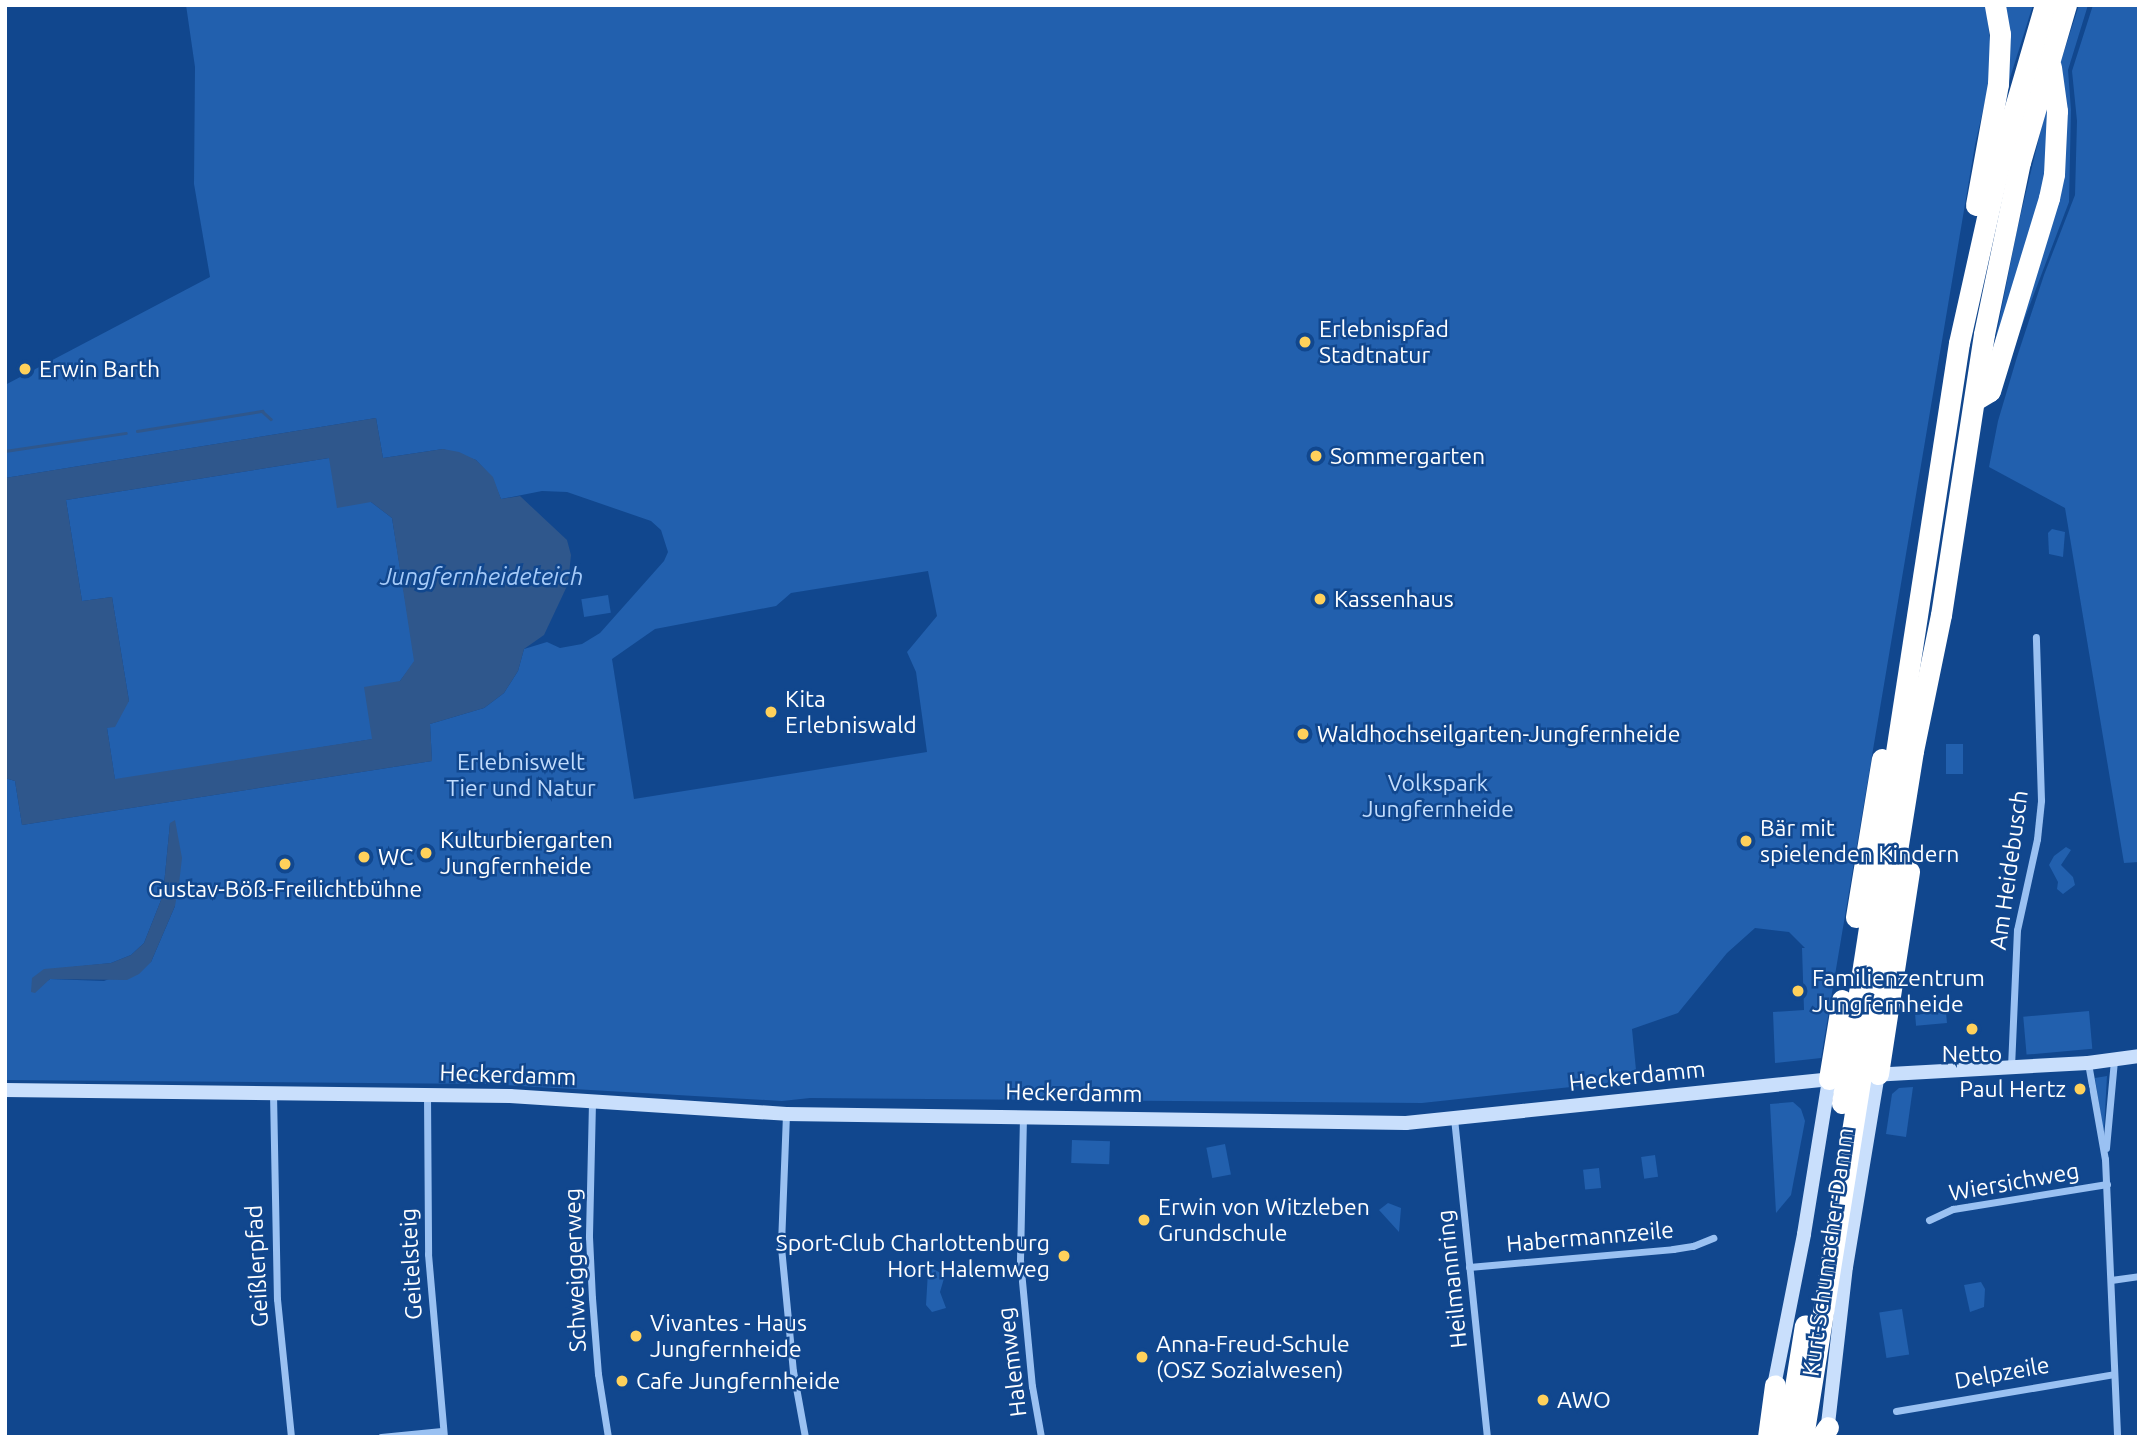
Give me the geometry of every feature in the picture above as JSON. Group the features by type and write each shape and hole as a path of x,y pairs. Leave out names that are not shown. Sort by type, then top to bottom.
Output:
{"highway":[{"path":"1787,1437 1910,666 1959,343 1965,272 1998,83 2000,34 1995,5"},
{"path":"1975,400 1990,391 2049,198 2057,144 2056,92 2048,50 2031,5"},
{"path":"1959,343 2001,155 2045,5"},
{"path":"1803,1437 1923,697 1941,615 1983,334 2020,162 2066,5"},
{"path":"1833,1078 1883,753 1910,666"},
{"path":"1874,1074 1926,759 1931,717 1923,697"},
{"path":"1768,1437 1775,1385"}],"street":[{"name":"Am Heidebusch","path":"2011,1066 2017,930 2037,839 2041,800 2036,637"},
{"name":"Heckerdamm","path":"5,1090 427,1094 592,1101 786,1114 1024,1115 1406,1123 1874,1074 2088,1063 2139,1056"},
{"path":"2113,1060 2105,1159 2116,1437"},
{"path":"2088,1063 2105,1159"},
{"name":"Kurt-Schumacher-Damm","path":"1825,1434 1874,1074"},
{"name":"Kurt-Schumacher-Damm","path":"1760,1437 1775,1385 1833,1078"},
{"name":"Geißlerpfad","path":"273,1092 277,1299 291,1437"},
{"name":"Geitelsteig","path":"427,1094 428,1254 443,1434"},
{"name":"Schweiggerweg","path":"592,1101 589,1237 598,1374 608,1437"},
{"path":"786,1114 780,1247 793,1371 804,1437"},
{"name":"Halemweg","path":"1024,1115 1020,1259 1031,1376 1041,1437"},
{"name":"Heilmannring","path":"1454,1118 1487,1437"},
{"name":"Wiersichweg","path":"1928,1220 1953,1209 2106,1184"},
{"name":"Habermannzeile","path":"1469,1267 1693,1247 1713,1238"},
{"path":"2110,1280 2139,1276"},
{"name":"Delpzeile","path":"1896,1411 2114,1374"},
{"path":"381,1437 443,1434"}],"green space":[{"name":"Volkspark Jungfernheide","path":"186,5 1986,5 1991,51 1990,79 1975,145 1821,1058 1775,1063 1773,1012 1804,1010 1802,948 1805,948 1789,932 1755,928 1727,953 1678,1013 1632,1029 1637,1080 1422,1103 810,1098 782,1101 487,1084 5,1080 5,778 15,781 22,825 432,761 430,724 484,708 504,693 518,671 524,649 547,642 560,648 582,644 600,633 664,561 668,552 661,530 651,521 567,492 542,491 501,499 492,477 476,460 443,449 383,458 376,418 5,478 5,385 210,277 194,184 195,67","holes":["928,571 937,616 907,652 916,672 927,752 634,799 612,659 655,629 776,606 791,593","170,823 175,906 151,962 104,981 50,979 39,987 44,970 111,963 131,955 144,943 163,895"]},
{"path":"2001,5 2033,5 1997,119"},
{"path":"2079,5 2088,5 2068,70 2071,110 2069,202 2010,357 1993,352 2017,230 2047,104"},
{"path":"2093,5 2139,5 2139,862 2124,863 2065,508 1989,467 1998,421 2017,357 2044,275 2075,195 2077,121 2072,71"},
{"path":"329,458 371,502 392,518 415,661 400,681 373,739 115,780 107,728 129,701 112,597 82,601 66,500"},
{"path":"2052,529 2065,532 2063,557 2049,554 2048,533"},
{"path":"608,595 611,613 584,617 581,599"},
{"path":"1946,744 1963,744 1963,774 1946,774"},
{"path":"2066,847 2071,850 2061,865 2073,877 2075,885 2063,894 2057,889 2058,882 2049,865 2054,856"},
{"path":"2089,1011 2092,1049 2027,1055 2023,1017"},
{"path":"1946,1012 1947,1023 1916,1026 1915,1015"},
{"path":"2107,1076 2104,1129 2103,1130 2095,1078"},
{"path":"1913,1087 1906,1137 1886,1134 1892,1094 1899,1088"},
{"path":"1793,1102 1801,1109 1805,1121 1791,1195 1776,1213 1770,1104"},
{"path":"1072,1140 1110,1141 1109,1164 1071,1163"},
{"path":"1225,1144 1231,1174 1212,1178 1206,1148"},
{"path":"1655,1155 1658,1177 1644,1179 1641,1157"},
{"path":"1599,1168 1601,1188 1585,1190 1583,1170"},
{"path":"1388,1203 1401,1208 1399,1232 1379,1210"},
{"path":"933,1269 945,1275 940,1292 946,1308 932,1312 926,1305 928,1271"},
{"path":"1981,1282 1985,1289 1984,1307 1970,1312 1964,1285"},
{"path":"1902,1309 1909,1354 1886,1358 1879,1313"}],"water":[{"name":"Jungfernheideteich","path":"376,418 383,458 443,449 459,452 476,460 493,477 501,499 520,496 567,540 571,555 568,584 544,635 524,649 518,671 504,693 484,708 430,724 432,761 22,825 15,781 5,778 5,478","holes":["329,458 337,508 371,502 392,518 414,661 400,681 364,687 372,739 115,779 107,728 115,727 129,701 112,597 82,601 66,500"]},
{"path":"175,820 182,858 179,884 175,906 151,962 139,974 127,980 50,979 35,993 31,992 32,978 44,969 111,963 131,955 144,943 163,895 170,823"}],"waterway":[{"path":"137,431 262,411 271,419"},
{"path":"5,451 126,433"}],"place":[{"name":"Erlebnispfad Stadtnatur","path":"1305,342"},
{"name":"Erwin Barth","path":"25,369"},
{"name":"Sommergarten","path":"1316,456"},
{"name":"Kassenhaus","path":"1320,599"},
{"name":"Kita Erlebniswald","path":"771,712"},
{"name":"Waldhochseilgarten-Jungfernheide","path":"1303,734"},
{"name":"Bär mit spielenden Kindern","path":"1746,841"},
{"name":"Kulturbiergarten Jungfernheide","path":"426,853"},
{"name":"WC","path":"364,857"},
{"name":"Gustav-Böß-Freilichtbühne","path":"285,864"},
{"name":"Familienzentrum Jungfernheide","path":"1798,991"},
{"name":"Netto","path":"1972,1029"},
{"name":"Paul Hertz","path":"2080,1089"},
{"name":"Erwin von Witzleben Grundschule","path":"1144,1220"},
{"name":"Sport-Club Charlottenburg Hort Halemweg","path":"1064,1256"},
{"name":"Vivantes - Haus Jungfernheide","path":"636,1336"},
{"name":"Anna-Freud-Schule (OSZ Sozialwesen)","path":"1142,1357"},
{"name":"Cafe Jungfernheide","path":"622,1381"},
{"name":"AWO","path":"1543,1400"}],"park label":[{"name":"Erlebniswelt Tier und Natur","path":"521,775"}]}
